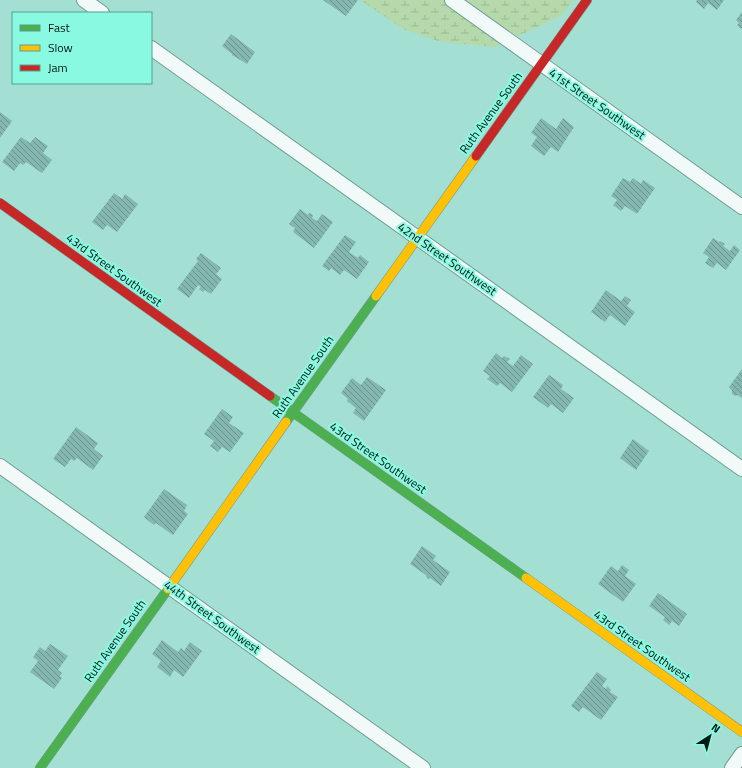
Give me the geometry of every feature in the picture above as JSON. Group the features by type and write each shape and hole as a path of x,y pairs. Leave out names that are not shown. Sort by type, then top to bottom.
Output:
{"street":[{"path":"84,0 101,12"},
{"name":"41st Street Southwest","path":"452,0 742,208"},
{"name":"Ruth Avenue South","path":"46,766 169,586 587,0"},
{"name":"42nd Street Southwest","path":"152,49 742,469"},
{"name":"43rd Street Southwest","path":"0,203 742,732"},
{"name":"44th Street Southwest","path":"0,466 423,768"},
{"path":"732,768 742,754"}],"green space":[{"path":"360,0 574,0 561,16 494,47 441,42 405,30"}],"building":[{"path":"323,0 358,0 346,16"},
{"path":"697,0 724,0 717,10 708,3 704,9 696,2"},
{"path":"742,12 741,29 737,25 739,23 736,20"},
{"path":"231,34 255,52 247,64 232,55 222,46"},
{"path":"0,112 12,121 0,138"},
{"path":"541,118 556,129 563,118 574,127 558,152 551,147 544,156 531,146 537,137 531,133"},
{"path":"21,137 30,143 35,137 48,146 43,153 52,160 42,173 26,162 23,165 20,163 14,171 2,162"},
{"path":"623,178 630,182 633,178 641,184 643,180 655,188 637,214 625,206 621,211 613,205 617,200 611,196"},
{"path":"114,193 122,199 125,194 138,204 117,232 107,225 103,230 92,222"},
{"path":"300,209 308,215 309,213 313,215 312,218 317,221 322,214 333,222 314,248 293,232 295,228 289,224"},
{"path":"345,235 356,242 349,252 358,258 360,255 369,262 357,279 344,270 340,275 331,268 329,271 322,266"},
{"path":"713,238 725,244 723,246 730,251 734,245 740,250 726,270 717,263 713,268 705,263 709,257 703,253"},
{"path":"201,253 221,268 216,274 222,279 211,294 205,290 203,292 199,289 201,287 198,285 189,298 177,289 198,261 196,259"},
{"path":"606,290 621,301 625,296 631,300 627,306 635,312 625,326 610,315 605,322 591,312"},
{"path":"496,353 502,358 504,356 510,359 507,362 513,366 521,355 533,364 512,392 500,383 497,386 487,379 490,376 483,371"},
{"path":"742,369 742,398 732,394 732,390 729,387"},
{"path":"549,375 563,385 561,389 574,398 563,413 551,404 548,408 533,397"},
{"path":"367,377 386,390 364,421 353,413 356,408 347,401 348,399 341,393 352,378 361,385"},
{"path":"222,409 233,417 229,423 244,433 230,452 222,447 218,452 210,446 214,441 204,434"},
{"path":"76,427 98,443 94,449 103,456 93,470 77,458 74,461 71,459 65,467 53,459"},
{"path":"633,439 649,451 636,470 620,458"},
{"path":"164,489 187,505 184,511 188,514 173,535 156,523 154,525 144,517"},
{"path":"422,546 436,556 433,560 450,572 441,586 430,578 428,579 426,575 410,564"},
{"path":"622,565 629,570 625,576 636,584 623,602 598,584 611,566 618,571"},
{"path":"658,593 687,614 679,626 672,621 669,625 663,620 665,617 649,606"},
{"path":"162,640 178,652 181,648 184,651 190,642 202,651 183,677 174,670 170,677 157,667 161,661 152,654"},
{"path":"50,644 68,656 58,670 62,673 60,676 62,678 54,689 30,672 38,661 33,657 40,647 45,651"},
{"path":"597,672 607,679 602,686 606,689 607,686 611,690 610,692 618,697 601,720 583,707 579,712 571,706"}],"traffic: fast":[{"path":"286,422 376,296"},
{"path":"270,396 526,578"},
{"path":"40,768 168,589"}],"traffic: slow":[{"path":"376,296 476,156"},
{"path":"168,589 286,422"},
{"path":"526,578 742,732"}],"traffic: jam":[{"path":"476,156 587,0"},
{"path":"0,203 270,396"}]}
